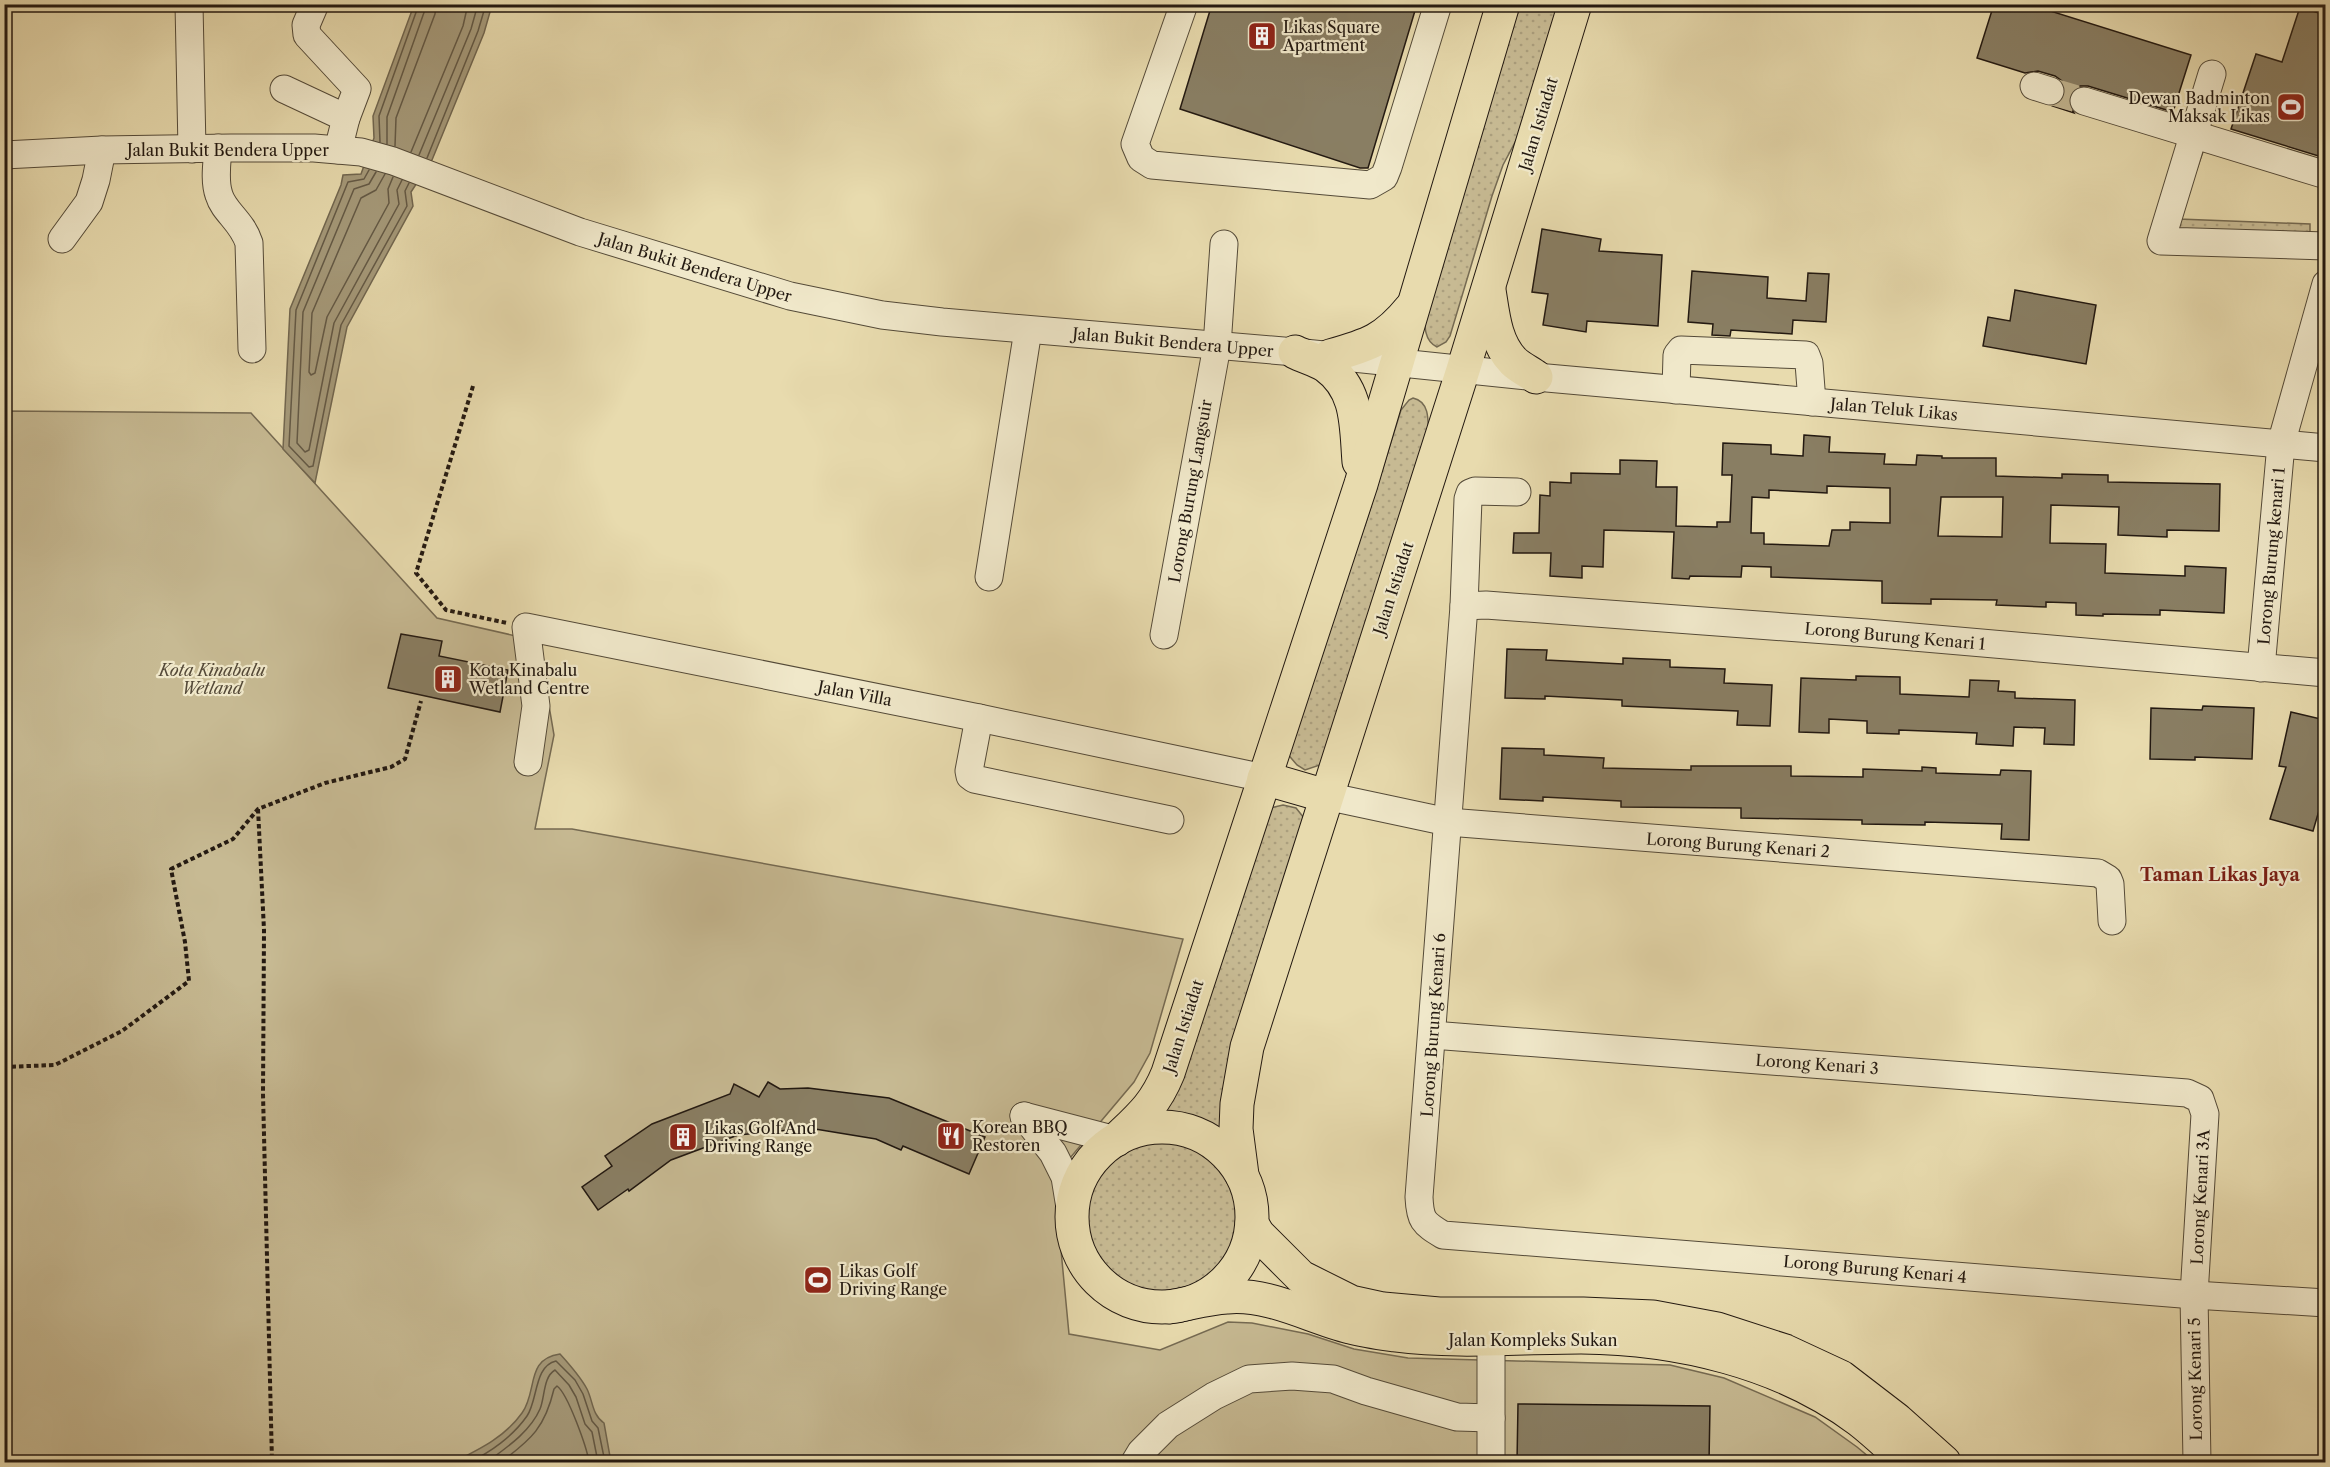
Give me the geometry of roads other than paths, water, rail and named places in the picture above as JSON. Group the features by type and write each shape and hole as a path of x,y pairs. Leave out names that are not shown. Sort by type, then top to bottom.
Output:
{"main road":[{"name":"Jalan Istiadat","path":"1116,1140 1159,1095 1168,1073 1361,484 1503,4"},
{"name":"Jalan Istiadat","path":"1242,1175 1236,1129 1240,1077 1247,1047 1463,370 1575,4"},
{"path":"1488,286 1496,333 1502,345 1513,361 1536,377"},
{"path":"1330,356 1365,346 1395,328 1414,304"},
{"path":"1295,352 1326,366 1346,389 1353,403 1356,414 1361,484"},
{"path":"1264,778 1326,796"},
{"path":"1172,1128 1200,1136 1224,1152 1242,1175 1252,1207 1252,1224 1245,1255 1226,1281 1200,1299 1169,1308 1138,1305 1111,1292 1089,1271 1076,1245 1071,1214 1077,1185 1093,1159 1116,1140 1143,1130 1172,1128"},
{"name":"Jalan Kompleks Sukan","path":"1252,1224 1258,1234 1301,1277 1351,1302 1383,1309 1439,1314 1583,1314 1653,1317 1717,1329 1785,1351 1841,1377 1897,1420 1944,1462"},
{"name":"Jalan Kompleks Sukan","path":"1169,1308 1228,1296 1252,1298 1293,1308 1350,1328 1439,1339 1582,1337 1695,1348 1725,1355 1783,1377 1826,1400 1858,1420 1907,1462"}],"street":[{"path":"189,4 205,148 219,197 245,230 249,243 252,349"},
{"path":"315,4 306,25 307,35 357,89 346,118 350,151"},
{"path":"1184,4 1135,144 1141,158 1152,165 1370,185 1384,177 1388,167 1438,4"},
{"path":"2212,74 2161,241 2325,246"},
{"path":"284,89 346,118"},
{"path":"2084,100 2325,175"},
{"name":"Jalan Bukit Bendera Upper","path":"4,155 205,148 350,151 430,176 580,232 790,296 862,312 1028,330 1295,352 1463,370"},
{"path":"62,239 89,202 102,150"},
{"name":"Lorong Burung Langsuir","path":"1164,635 1217,346 1224,244"},
{"name":"Lorong Burung kenari 1","path":"2261,668 2281,444 2325,285"},
{"path":"989,577 1028,330"},
{"path":"1676,390 1677,355 1681,350 1796,354 1806,355 1809,363 1812,402"},
{"name":"Jalan Teluk Likas","path":"1463,370 2325,448"},
{"name":"Lorong Burung Kenari 6","path":"1427,1225 1420,1217 1419,1197 1464,606 1468,499 1470,494 1481,490 1517,492"},
{"name":"Lorong Burung Kenari 1","path":"1464,606 1498,606 1867,633 2325,673"},
{"name":"Jalan Villa","path":"528,762 536,706 526,627 979,717 1264,778"},
{"path":"979,717 969,771 970,776 974,779 1170,820"},
{"name":"Lorong Burung Kenari 2","path":"1326,796 1448,822 2098,873 2108,879 2112,921"},
{"name":"Lorong Kenari 3","path":"1432,1035 2187,1093 2200,1099"},
{"name":"Lorong Kenari 3A","path":"2194,1295 2205,1114 2200,1099"},
{"path":"1071,1214 1065,1177 1053,1153 1024,1116 1116,1140"},
{"name":"Lorong Burung Kenari 4","path":"1427,1225 1443,1235 2194,1295 2325,1303"},
{"name":"Lorong Kenari 5","path":"2194,1295 2197,1462"},
{"path":"1491,1340 1491,1462"},
{"path":"1135,1462 1141,1452 1168,1425 1214,1396 1249,1379 1292,1376 1333,1379 1366,1391 1457,1417 1491,1418"}],"water":[{"path":"414,5 492,5 484,33 432,160 411,192 413,206 347,327 315,483 283,449 290,309 341,185 343,175 361,174 374,138 373,116"},
{"path":"560,1354 584,1384 595,1412 604,1423 611,1462 454,1462 491,1442 508,1429 527,1404 537,1369 549,1357"}],"tunnel":[{"path":"2050,91 2084,101"}],"place":[{"name":"Likas Square Apartment","path":"1262,36"},
{"name":"Dewan Badminton Maksak Likas","path":"2291,107"},
{"name":"Kota Kinabalu Wetland Centre","path":"448,679"},
{"name":"Korean BBQ Restoren","path":"951,1136"},
{"name":"Likas Golf And Driving Range","path":"683,1137"},
{"name":"Likas Golf Driving Range","path":"818,1280"}],"district":[{"name":"Taman Likas Jaya","path":"2220,875"}],"park label":[{"name":"Kota Kinabalu Wetland","path":"212,679"}]}
